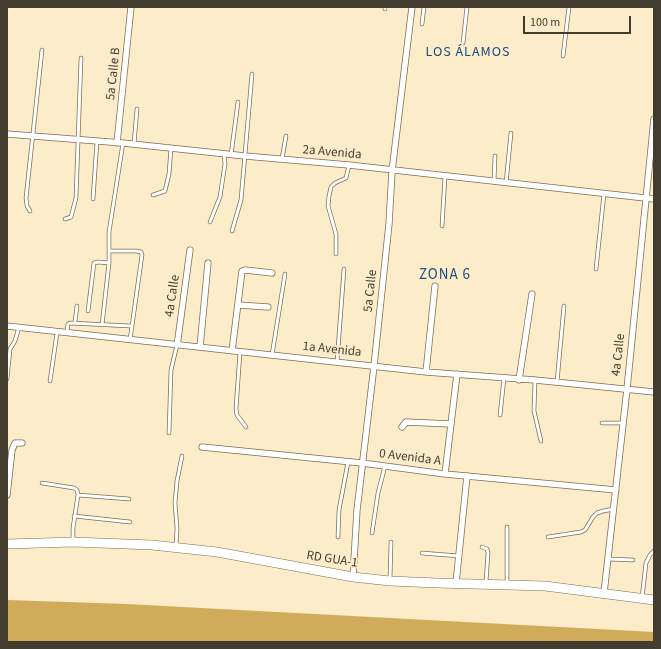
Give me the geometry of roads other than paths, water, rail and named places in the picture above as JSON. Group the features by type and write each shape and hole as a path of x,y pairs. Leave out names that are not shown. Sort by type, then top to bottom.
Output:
{"main road":[{"name":"RD GUA-1","path":"7,544 73,542 176,547 217,552 353,577 390,581 545,586 654,600"}],"street":[{"name":"5a Calle B","path":"120,143 131,7"},
{"name":"5a Calle","path":"353,577 357,510 389,224 392,170 412,7"},
{"name":"4a Calle","path":"604,593 627,389 654,119"},
{"name":"2a Avenida","path":"7,134 79,139 231,155 349,165 654,199"},
{"name":"4a Calle","path":"176,345 190,250"},
{"path":"200,347 208,263"},
{"path":"232,351 242,271 246,270 272,273"},
{"path":"426,372 435,286"},
{"path":"519,380 532,294"},
{"path":"238,305 268,307"},
{"name":"1a Avenida","path":"7,326 57,333 426,372 535,380 654,392"},
{"path":"445,474 457,374"},
{"path":"402,427 406,422 451,424"},
{"path":"7,494 12,450 15,443 22,443"},
{"name":"0 Avenida A","path":"202,447 362,463 445,474 616,490"},
{"path":"456,583 467,476"}],"lane":[{"path":"422,24 424,7"},
{"path":"463,43 467,7"},
{"path":"563,56 569,7"},
{"path":"30,211 27,206 26,198 42,50"},
{"path":"65,219 71,217 76,198 81,58"},
{"path":"232,231 241,200 252,74"},
{"path":"231,155 238,102"},
{"path":"134,144 137,109"},
{"path":"506,183 511,133"},
{"path":"282,159 286,136"},
{"path":"93,199 97,141"},
{"path":"102,325 109,263 109,232 120,143"},
{"path":"153,195 165,190 171,148"},
{"path":"210,222 220,196 225,164 224,154"},
{"path":"494,182 495,156"},
{"path":"336,254 336,234 328,206 329,196 331,187 335,183 346,178 349,165"},
{"path":"442,226 445,176"},
{"path":"596,269 604,194"},
{"path":"109,250 136,251 141,252 142,255 130,340"},
{"path":"88,312 94,263 109,263"},
{"path":"337,362 344,269"},
{"path":"272,355 285,274"},
{"path":"75,322 77,306"},
{"path":"557,382 564,306"},
{"path":"67,334 68,324 75,322 131,326"},
{"path":"7,379 10,349 15,341 19,327"},
{"path":"50,381 57,333"},
{"path":"169,432 171,370 176,345"},
{"path":"240,352 236,408 237,415 246,427"},
{"path":"500,415 504,378"},
{"path":"535,380 534,411 541,441"},
{"path":"602,423 623,423"},
{"path":"176,547 177,528 175,502 182,456"},
{"path":"338,537 339,510 348,462"},
{"path":"372,533 378,493 385,466"},
{"path":"42,483 74,488 76,490 78,495 74,516 73,542"},
{"path":"78,495 129,499"},
{"path":"548,537 586,530 597,513 614,509"},
{"path":"74,516 130,522"},
{"path":"507,528 507,584"},
{"path":"390,581 391,542"},
{"path":"482,547 487,549 488,553 486,583"},
{"path":"642,598 642,585 646,563 654,550"},
{"path":"422,553 459,556"},
{"path":"608,559 633,560"}],"district":[{"name":"LOS ÁLAMOS","path":"468,53"},
{"name":"ZONA 6","path":"445,276"}]}
